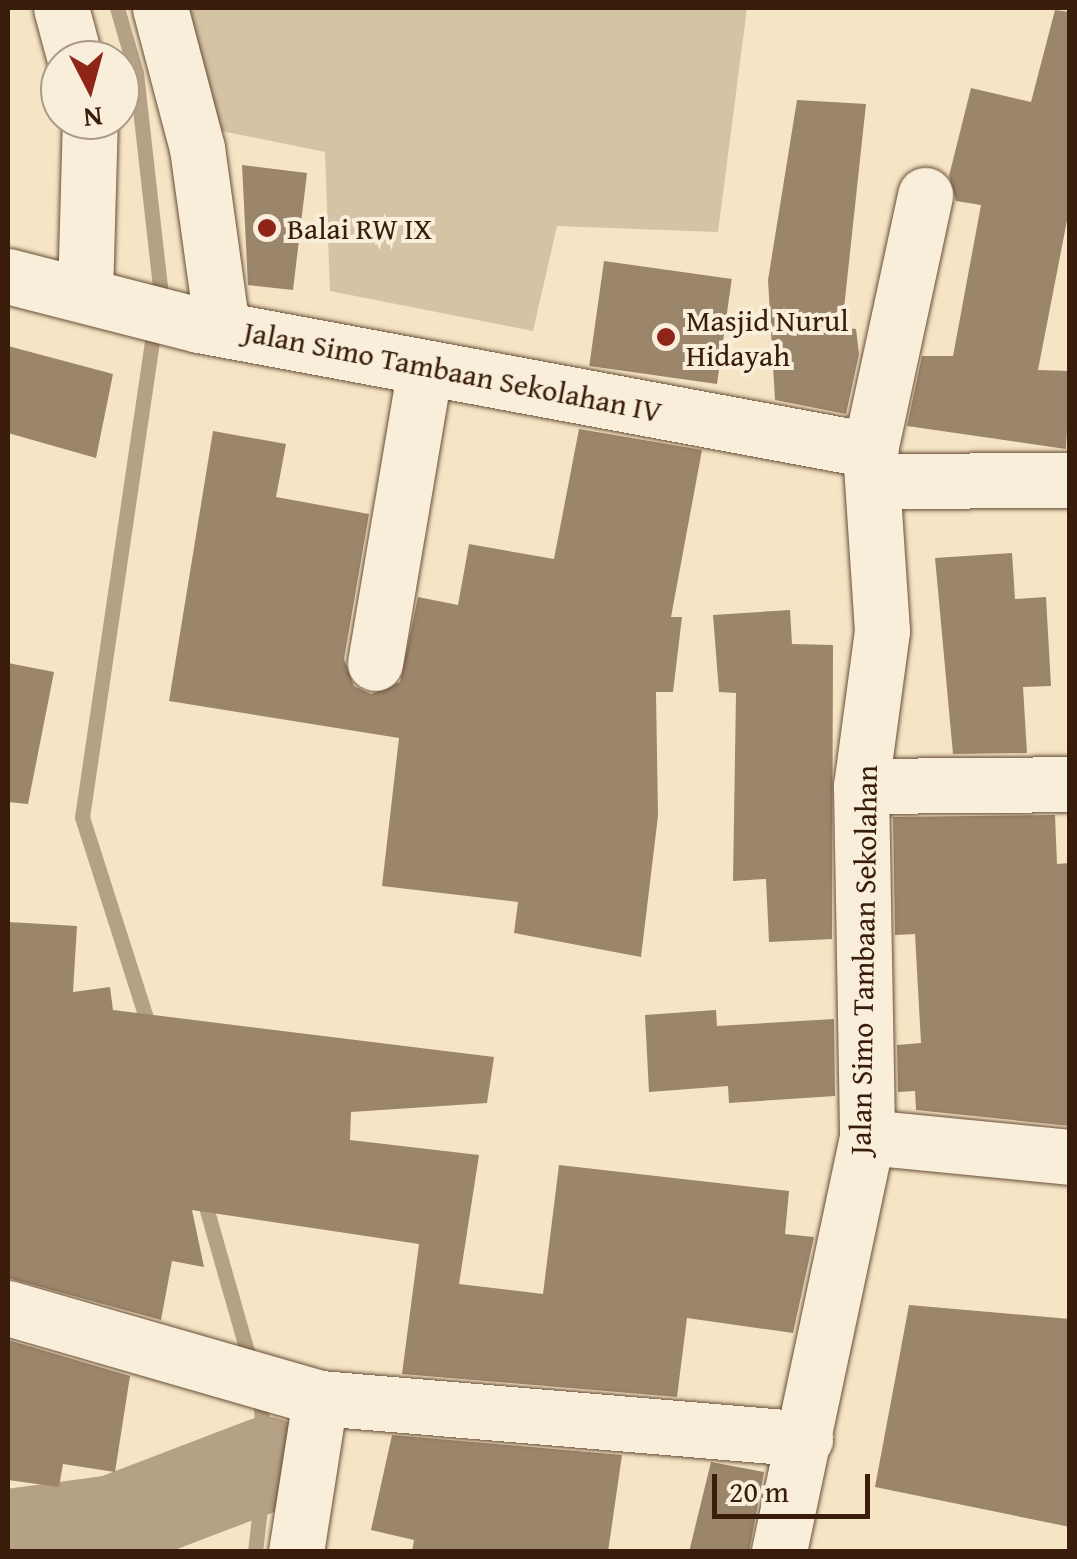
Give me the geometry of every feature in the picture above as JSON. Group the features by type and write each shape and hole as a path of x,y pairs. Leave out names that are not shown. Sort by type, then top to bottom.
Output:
{"street":[{"path":"61,8 69,40"},
{"path":"160,8 197,148 211,326"},
{"path":"91,140 101,299"},
{"name":"Jalan Simo Tambaan Sekolahan","path":"779,1552 867,1138 861,786 882,631 872,466 926,195"},
{"name":"Jalan Simo Tambaan Sekolahan IV","path":"8,276 211,326 425,368 872,466 1070,480"},
{"path":"375,663 425,368"},
{"path":"861,786 1070,784"},
{"path":"867,1138 1070,1157"},
{"path":"8,1308 248,1372 320,1398 805,1439"},
{"path":"296,1552 320,1398"}],"shaded area":[{"path":"161,8 747,8 718,232 557,226 533,331 330,291 325,152 192,125"}],"building":[{"path":"1055,10 1070,12 1070,205 1038,370 1070,371 1066,449 907,426 922,356 953,356 981,205 956,201 949,176 971,88 1031,102"},
{"path":"797,100 866,104 842,327 856,329 859,354 846,414 775,400 768,280"},
{"name":"Balai RW IX","path":"242,165 307,173 293,290 248,285"},
{"name":"Masjid Nurul Hidayah","path":"604,261 732,279 717,384 589,366"},
{"path":"8,346 113,374 96,458 8,433"},
{"path":"579,429 702,450 671,617 682,617 673,692 656,692 658,816 641,957 514,933 518,902 382,886 399,738 169,701 213,431 286,444 276,497 369,514 344,659 354,686 371,694 400,682 418,597 458,605 469,544 554,559"},
{"path":"1012,553 1015,599 1046,597 1051,686 1023,687 1027,753 953,754 935,558"},
{"path":"790,610 792,644 833,645 832,939 769,942 766,879 733,881 736,693 719,692 713,615"},
{"path":"8,663 54,672 28,804 8,802"},
{"path":"1055,815 1057,864 1070,863 1070,1126 916,1110 915,1091 898,1092 897,1045 921,1043 915,934 895,935 893,817"},
{"path":"8,922 77,926 73,992 110,987 113,1010 494,1057 487,1103 351,1112 350,1140 479,1155 459,1284 543,1294 559,1165 789,1191 785,1234 814,1237 793,1333 687,1318 677,1397 402,1374 419,1244 192,1210 204,1267 172,1261 161,1320 8,1278"},
{"path":"716,1010 717,1026 834,1019 835,1096 729,1103 728,1086 649,1092 645,1015"},
{"path":"909,1305 1070,1319 1070,1527 875,1487"},
{"path":"8,1340 130,1376 115,1472 63,1464 59,1487 8,1480"},
{"path":"392,1435 622,1455 608,1552 412,1552 414,1540 371,1530"},
{"path":"711,1462 764,1472 749,1552 689,1552"}],"waterway":[{"path":"117,8 136,73 160,287 82,817 151,1033"},
{"path":"202,1193 252,1368"},
{"path":"255,1552 265,1464 260,1395"},
{"path":"8,1536 113,1522 265,1464"}],"place":[{"name":"Balai RW IX","path":"267,228"},
{"name":"Masjid Nurul Hidayah","path":"666,337"}]}
